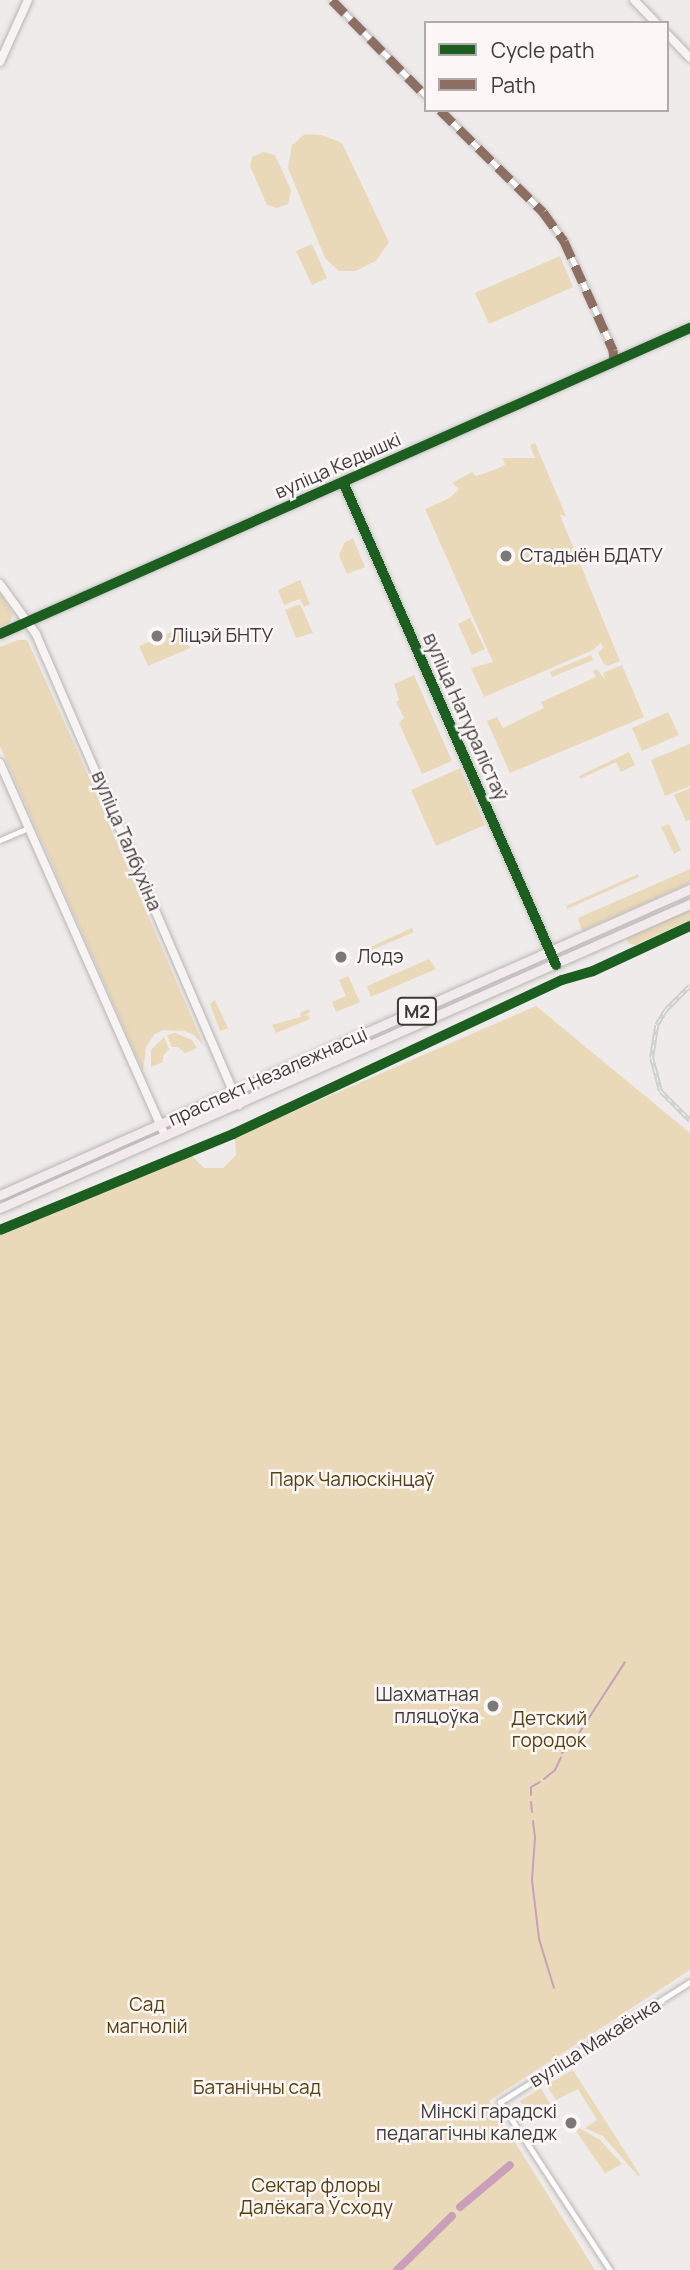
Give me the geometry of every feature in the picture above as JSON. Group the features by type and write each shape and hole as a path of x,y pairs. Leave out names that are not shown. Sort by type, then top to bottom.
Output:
{"main road":[{"name":"праспект Незалежнасці","path":"0,1195 690,890"},
{"name":"праспект Незалежнасці","path":"0,1208 239,1105 690,904"}],"street":[{"path":"0,62 28,0"},
{"path":"332,0 424,94"},
{"path":"634,0 654,21"},
{"path":"669,36 690,58"},
{"path":"442,112 543,212 564,241 612,350 614,362"},
{"name":"вуліца Кедышкі","path":"0,634 690,328"},
{"name":"вуліца Натуралістаў","path":"343,482 556,965"},
{"name":"вуліца Талбухіна","path":"0,584 36,634 239,1105"},
{"path":"0,764 165,1136"},
{"path":"0,840 28,828"},
{"name":"вуліца Макаёнка","path":"610,2270 500,2102 690,1982"}],"green space":[{"path":"305,134 322,135 342,143 389,242 376,261 355,271 339,271 325,258 288,168 292,145"},
{"path":"264,152 275,155 291,190 288,204 277,208 267,205 250,166 252,157"},
{"path":"312,244 327,278 312,285 296,251"},
{"path":"560,256 573,287 489,324 475,293"},
{"name":"Стадыён БДАТУ","path":"535,443 566,516 560,515 620,661 608,666 604,664 598,653 603,648 601,643 593,650 484,697 471,668 493,662 425,509 450,498 459,489 452,483 472,472 476,476 494,470 505,465 503,458 535,458 530,445"},
{"path":"353,538 365,567 347,574 339,555 345,542"},
{"path":"300,580 310,604 304,607 300,599 284,605 278,590"},
{"path":"0,592 13,614 10,622 0,627"},
{"path":"300,604 313,633 296,638 285,610"},
{"path":"470,618 485,649 472,655 458,624"},
{"path":"181,628 190,648 148,666 139,646"},
{"path":"18,640 27,640 204,1046 194,1035 184,1031 162,1030 154,1035 146,1047 143,1071 0,746 0,647"},
{"path":"591,655 593,660 552,677 550,672"},
{"path":"622,665 644,717 510,773 487,721 497,717 503,728 544,708 541,702 596,677 593,671 597,669 606,681 603,673"},
{"path":"414,675 452,761 422,774 399,723 404,718 396,702 399,700 394,684"},
{"path":"668,712 679,735 642,751 632,728"},
{"path":"690,744 690,786 665,796 651,760"},
{"path":"629,752 635,765 621,772 616,762 580,779 579,776"},
{"path":"460,768 485,825 436,846 411,790"},
{"path":"690,788 690,820 686,821 674,795"},
{"path":"669,824 681,850 674,854 661,827"},
{"path":"690,869 690,883 582,931 578,918"},
{"path":"638,874 639,877 567,909 566,906"},
{"path":"690,910 690,920 635,945 628,943 627,938"},
{"path":"412,928 414,932 358,956 357,953"},
{"path":"429,959 436,969 371,997 367,986"},
{"path":"348,976 360,1002 336,1012 332,1002 346,996 339,980"},
{"path":"215,1000 228,1028 220,1031 210,1004"},
{"name":"Парк Чалюскінцаў","path":"536,1006 690,1133 690,1970 489,2101 595,2270 0,2270 0,1236 191,1155 204,1168 223,1168 236,1155 235,1137"},
{"path":"309,1009 310,1012 303,1016 308,1015 310,1019 276,1033 272,1025 301,1017 300,1013"},
{"path":"175,1033 192,1040 197,1048 185,1053 178,1047 172,1047 167,1035"},
{"path":"164,1037 169,1049 163,1056 163,1062 151,1067 151,1050"},
{"path":"573,2070 640,2175 638,2176 603,2136 585,2128 597,2120 578,2089 556,2100 546,2085"},
{"path":"541,2088 550,2104 529,2116 520,2101"},
{"path":"579,2128 600,2140 622,2164 605,2173 576,2131"}],"waterway":[{"path":"562,1753 576,1738 625,1662"},
{"path":"544,1779 555,1770 561,1757"},
{"path":"531,1795 531,1787 540,1782"},
{"path":"531,1802 532,1812"},
{"path":"533,1821 535,1838 532,1880 539,1939 554,1988"},
{"path":"460,2207 510,2165"},
{"path":"397,2270 452,2216"}],"railway":[{"path":"690,986 666,1010 657,1025 652,1058 661,1091 690,1120"}],"marked path":[{"path":"332,0 424,94"},
{"path":"442,112 543,212 564,241 613,350 614,362"}],"cycle path":[{"path":"0,634 690,328"},
{"path":"343,482 556,965"},
{"path":"0,1230 233,1134 562,980 593,971 690,926"}],"place":[{"name":"Стадыён БДАТУ","path":"506,556"},
{"name":"Ліцэй БНТУ","path":"157,636"},
{"name":"Лодэ","path":"341,957"},
{"name":"Шахматная пляцоўка","path":"493,1706"},
{"name":"Мінскі гарадскі педагагічны каледж","path":"571,2123"}],"park label":[{"name":"Детский городок","path":"549,1730"},
{"name":"Сад магнолій","path":"147,2016"},
{"name":"Батанічны сад","path":"257,2088"},
{"name":"Сектар флоры Далёкага Ўсходу","path":"316,2197"}]}
